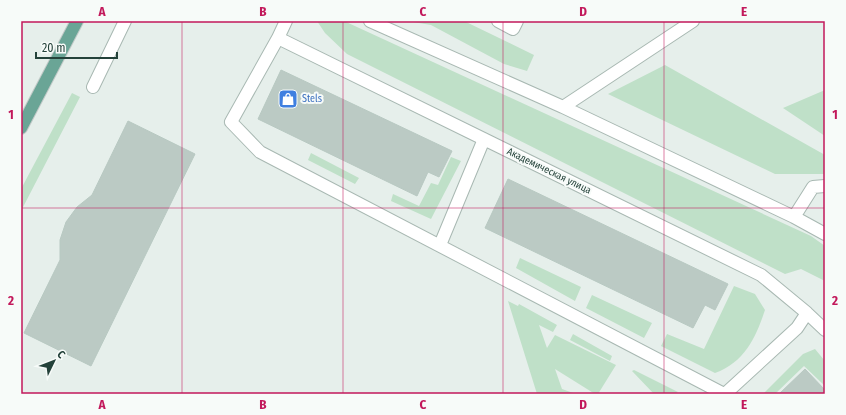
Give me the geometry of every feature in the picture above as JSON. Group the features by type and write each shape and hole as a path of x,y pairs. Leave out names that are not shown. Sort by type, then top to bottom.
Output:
{"main road":[{"path":"21,128 78,21"}],"street":[{"path":"93,87 125,21"},
{"path":"286,21 231,122 260,152 725,394 797,328 807,312"},
{"path":"370,21 563,108 794,217 825,234"},
{"path":"498,21 513,29 517,21"},
{"path":"563,108 693,21"},
{"name":"Академическая улица","path":"278,38 761,275 807,312 825,330"},
{"path":"440,245 484,139"},
{"path":"794,217 813,187 825,186"}],"green space":[{"path":"317,21 344,21 811,236 825,246 825,281 801,269 785,274 347,54 325,33"},
{"path":"407,21 464,21 534,55 527,71 504,64 431,25"},
{"path":"665,65 825,155 825,174 775,174 608,94"},
{"path":"825,90 825,136 783,108"},
{"path":"72,93 80,97 21,211 21,189"},
{"path":"311,153 359,178 355,184 308,160"},
{"path":"451,157 461,161 431,219 391,201 393,194 419,206 431,183 438,185"},
{"path":"520,258 581,287 575,301 516,268"},
{"path":"734,286 755,294 765,310 758,330 748,348 734,362 715,373 661,346 667,334 704,349"},
{"path":"592,295 652,323 644,338 586,308"},
{"path":"508,301 518,306 519,304 557,325 553,332 539,325 547,348 555,335 616,365 598,394 595,394 555,369 562,389 576,394 537,394"},
{"path":"573,334 612,356 610,361 570,340"},
{"path":"815,349 825,361 825,386 804,366 775,394 763,394 803,354"},
{"path":"634,370 678,392 675,394 654,394 632,371"}],"building":[{"path":"281,70 452,151 439,177 428,172 417,196 258,119"},
{"path":"128,121 195,154 91,366 24,333 60,260 60,240 66,222 77,207 92,195"},
{"path":"508,179 728,284 715,310 705,305 693,328 485,228"},
{"path":"805,369 825,390 825,394 779,394"}],"place":[{"name":"Stels","path":"288,99"}]}
